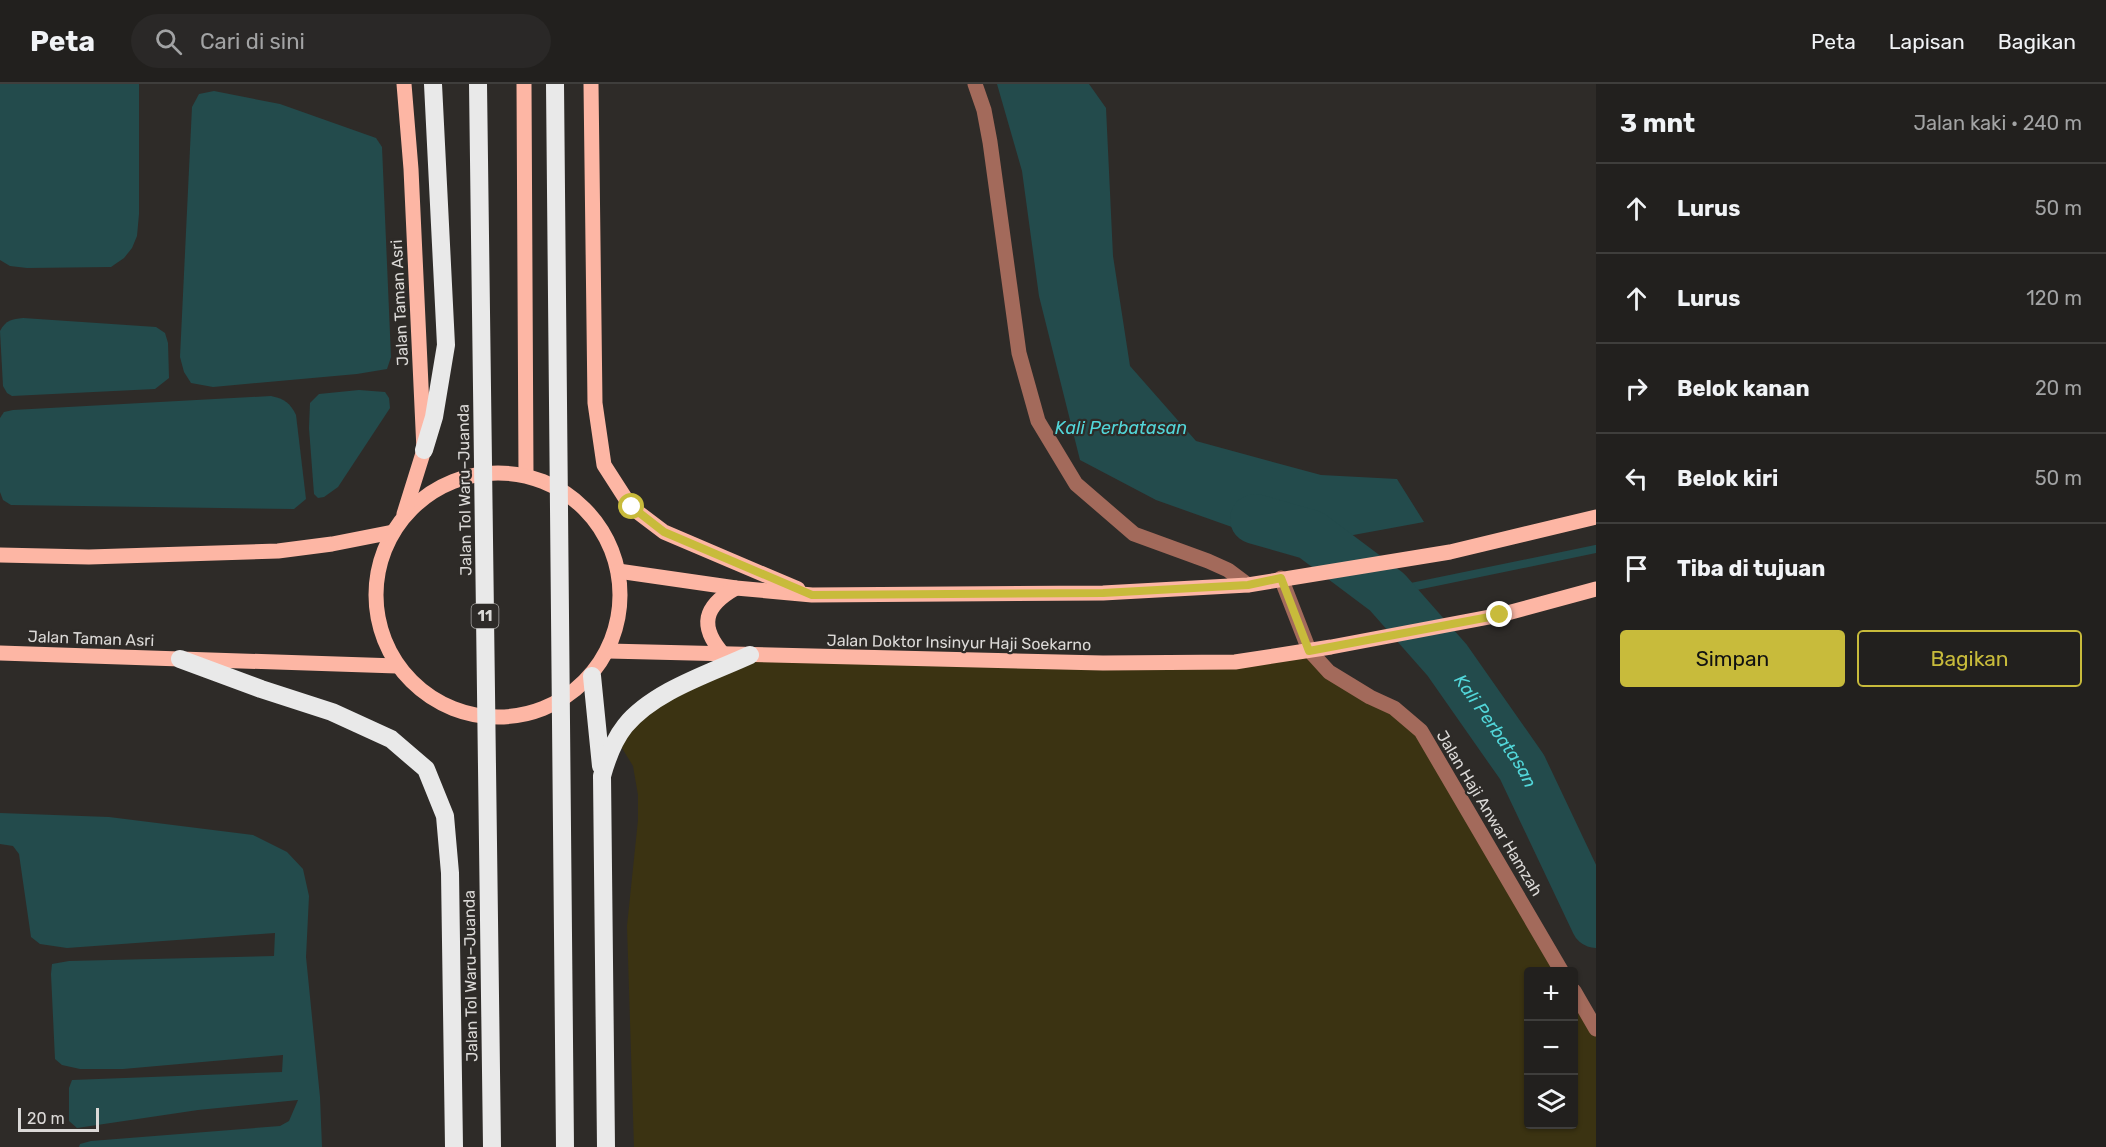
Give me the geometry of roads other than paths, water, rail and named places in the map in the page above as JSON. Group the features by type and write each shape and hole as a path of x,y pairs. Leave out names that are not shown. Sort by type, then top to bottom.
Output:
{"highway":[{"path":"424,450 434,417 446,345 433,84"},
{"name":"Jalan Tol Waru–Juanda","path":"478,84 492,1147"},
{"path":"555,84 566,1147"},
{"path":"602,776 609,752 626,725 658,697 750,655"},
{"path":"180,659 332,712 391,739 426,769 445,816 450,873 454,1147"},
{"path":"592,676 602,776 606,1147"}],"main road":[{"name":"Jalan Taman Asri","path":"403,517 424,450 411,170 404,84"},
{"path":"524,84 526,475"},
{"path":"591,84 595,403 604,465 632,507 664,532 812,595"},
{"path":"492,472 526,475 552,485 576,500 595,520 610,544 618,571 620,612 608,651 592,676 568,697 540,712 508,718 476,717 446,707 419,690 397,666 382,634 375,599 379,564 393,532 403,517 428,494 458,478 492,472"},
{"path":"618,571 736,588 812,595 1103,593 1248,585 1450,552 1596,517"},
{"path":"0,555 89,557 278,551 332,544 393,532"},
{"path":"724,655 713,643 709,633 708,616 713,605 722,596 736,588"},
{"name":"Jalan Doktor Insinyur Haji Soekarno","path":"608,651 1103,663 1224,662 1309,651 1500,615 1596,589"},
{"name":"Jalan Taman Asri","path":"0,653 397,666"}],"street":[{"path":"975,84 984,110 990,141 1019,352 1038,421 1076,484 1134,534 1208,561 1228,570 1248,585"},
{"path":"1281,578 1309,651"},
{"name":"Jalan Haji Anwar Hamzah","path":"1309,651 1329,672 1370,697 1394,708 1421,731 1559,967"},
{"path":"1578,998 1596,1029"}],"water":[{"path":"0,84 139,84 137,236 132,248 124,258 111,267 27,268 10,266 0,260"},
{"name":"Kali Perbatasan","path":"997,84 1089,84 1106,108 1113,256 1130,366 1196,441 1321,475 1397,479 1424,522 1288,547 1156,500 1080,460 1039,296 1022,171"},
{"path":"214,91 280,104 376,138 382,147 391,357 387,369 357,374 213,387 191,383 184,372 180,357 192,107 199,94"},
{"path":"23,318 156,327 165,333 168,343 169,378 155,389 12,396 3,386 0,331 10,321"},
{"path":"359,390 385,392 389,398 390,408 338,487 324,497 318,498 314,494 309,428 310,403 319,394"},
{"path":"271,396 286,402 296,415 306,499 294,509 11,505 3,500 0,492 0,418 4,412"},
{"path":"0,813 109,817 253,835 287,852 303,869 309,896 306,957 320,1097 322,1147 79,1147 80,1144 91,1141 280,1126 289,1121 298,1100 198,1110 77,1128 69,1121 69,1088 72,1080 282,1072 283,1055 123,1069 80,1069 62,1065 55,1059 52,964 69,961 274,956 275,933 67,948 40,944 31,937 19,854 13,846 0,844"}],"waterway":[{"name":"Kali Perbatasan","path":"1255,519 1311,535 1387,592 1447,660 1522,767 1596,923"},
{"path":"1387,592 1596,549"}]}
